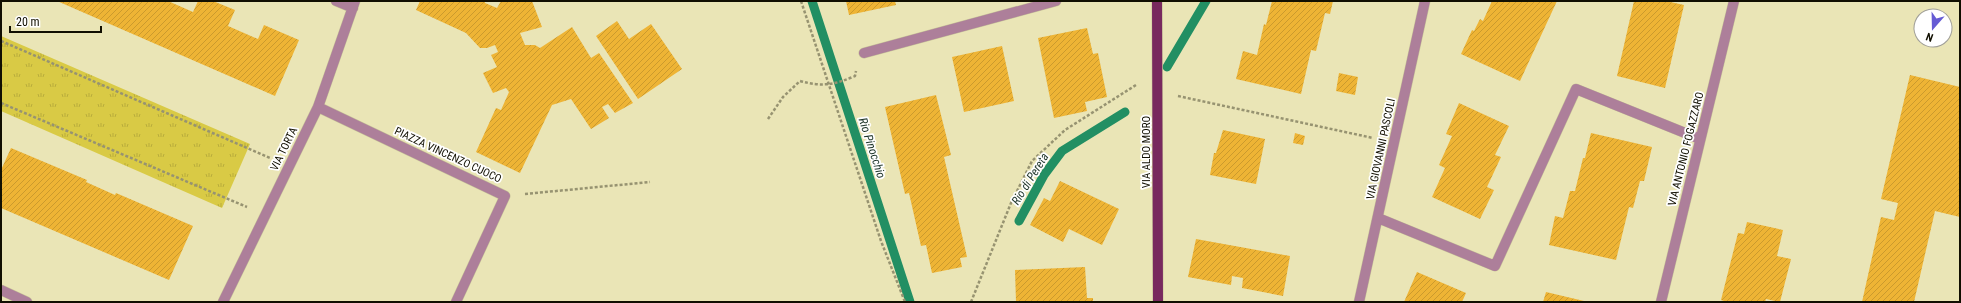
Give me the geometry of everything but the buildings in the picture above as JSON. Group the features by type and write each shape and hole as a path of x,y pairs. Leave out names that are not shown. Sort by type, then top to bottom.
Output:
{"main road":[{"name":"VIA ALDO MORO","path":"1157,1 1158,302"}],"street":[{"path":"336,1 354,5"},
{"path":"864,53 1056,1"},
{"name":"VIA GIOVANNI PASCOLI","path":"1359,302 1425,1"},
{"name":"VIA ANTONIO FOGAZZARO","path":"1661,302 1734,1"},
{"name":"VIA TORTA","path":"223,302 318,107 354,5"},
{"path":"1378,218 1495,266 1576,89 1700,139"},
{"name":"PIAZZA VINCENZO CUOCO","path":"318,107 505,196 456,302"},
{"path":"1,290 27,302"}],"path":[{"path":"801,1 881,241 904,302"},
{"path":"1,42 289,166"},
{"path":"971,302 1010,203 1032,161 1065,130 1157,72"},
{"path":"768,119 783,97 800,81 816,86 829,85 842,81"},
{"path":"1187,98 1395,143"},
{"path":"1,103 266,215"},
{"path":"505,196 650,182"}],"green space":[{"path":"1,36 250,144 222,208 1,111"}],"waterway":[{"name":"Rio Pinocchio","path":"812,1 910,302"},
{"name":"Rio di Pereta","path":"1167,67 1206,1"},
{"name":"Rio di Pereta","path":"1019,221 1044,175 1062,151 1125,112"}]}
